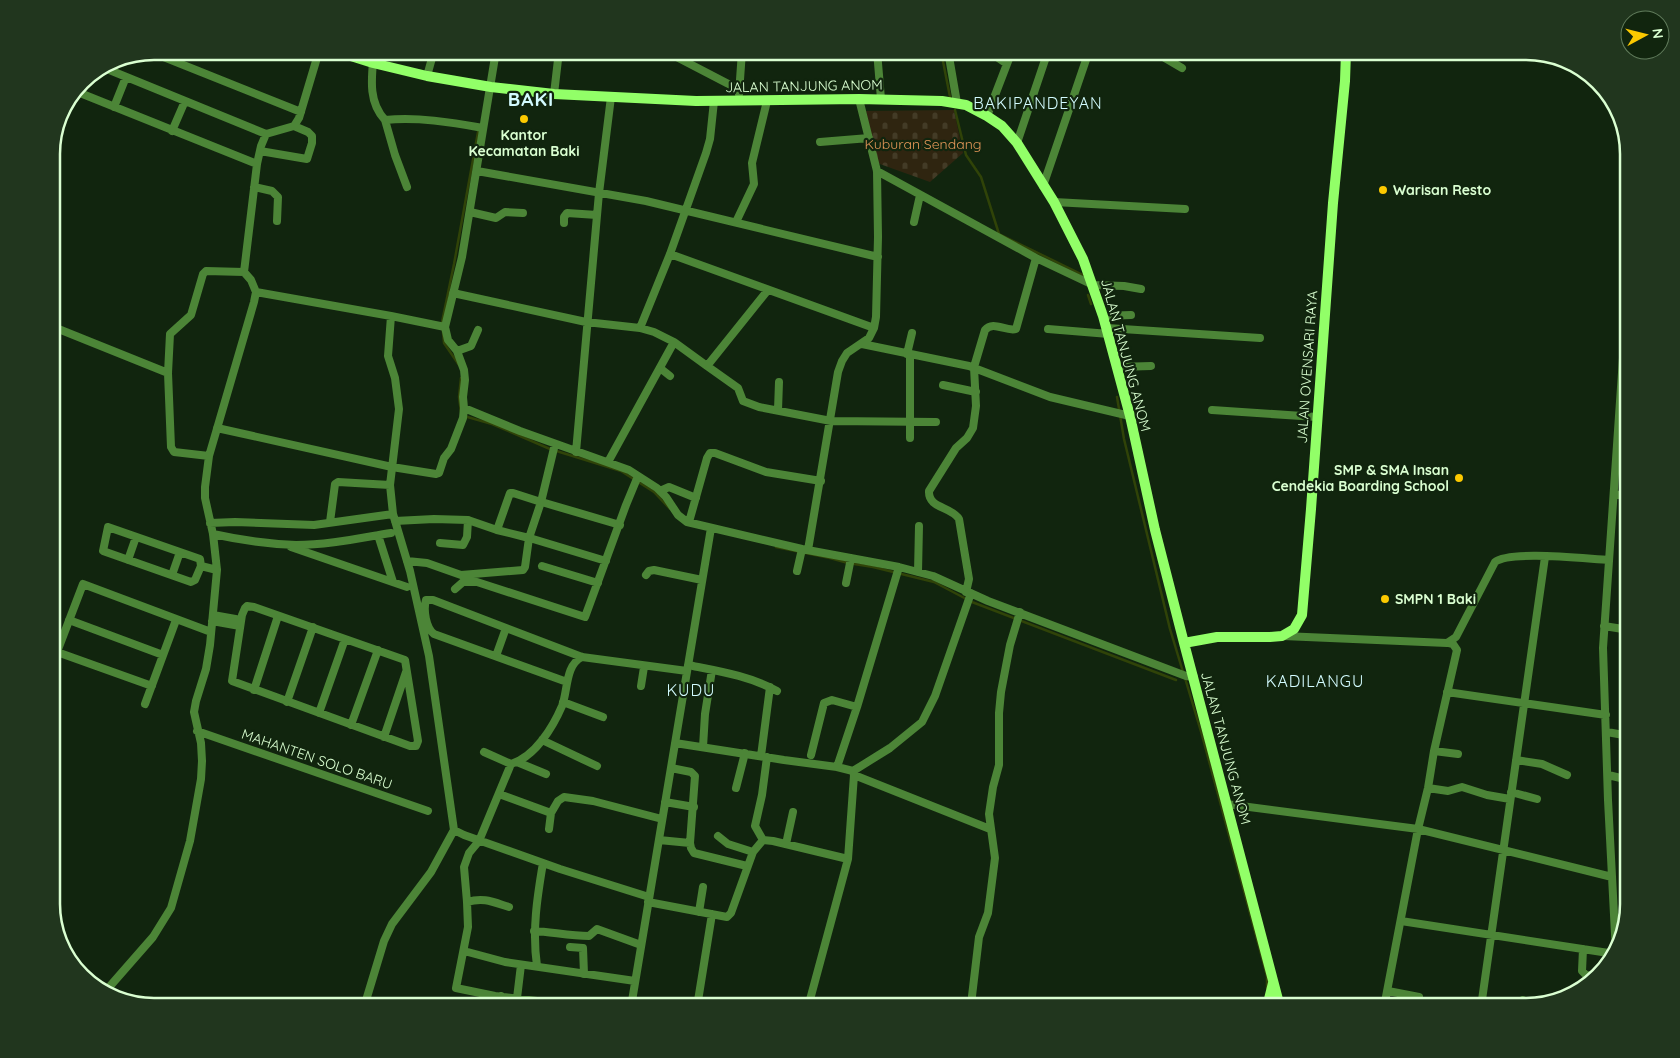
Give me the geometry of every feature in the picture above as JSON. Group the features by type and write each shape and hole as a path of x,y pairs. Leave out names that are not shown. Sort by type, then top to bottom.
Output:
{"main road":[{"name":"JALAN TANJUNG ANOM","path":"363,60 427,76 491,87 554,94 611,98 714,101 859,98 958,103 987,116 1002,126 1016,143 1054,202 1078,248 1104,316 1118,367 1123,414 1184,643 1186,675 1226,804 1277,998"},
{"name":"JALAN OVENSARI RAYA","path":"1282,636 1294,629 1302,615 1346,60"},
{"path":"1184,643 1225,636 1282,636"},
{"path":"1269,998 1273,982"}],"street":[{"path":"171,60 301,112"},
{"path":"294,126 301,112 316,60"},
{"path":"373,60 372,95 377,109 385,120 395,155 408,187"},
{"path":"427,76 431,60"},
{"path":"217,428 392,466 438,474 444,458 451,449 464,414 464,370 457,351 448,340 443,327 454,293 470,212 482,128 495,60"},
{"path":"554,94 558,60"},
{"path":"682,60 740,90"},
{"path":"738,101 742,60"},
{"path":"878,60 881,99"},
{"path":"950,60 958,103"},
{"path":"1001,60 1007,64"},
{"path":"987,116 1009,60"},
{"path":"1016,143 1045,60"},
{"path":"1043,186 1086,60"},
{"path":"1169,60 1182,68"},
{"path":"111,71 266,134 294,126 308,132 312,136 307,159 260,152"},
{"path":"114,107 126,77"},
{"path":"82,94 172,132 257,164"},
{"path":"576,452 586,322 611,98"},
{"path":"797,571 804,551 821,481 838,372 847,353 869,338 874,328 876,317 878,257 876,171 859,98"},
{"path":"172,132 185,101"},
{"path":"640,328 670,254 710,139 714,101"},
{"path":"736,222 754,184 752,163 767,101"},
{"path":"385,120 434,120 482,128"},
{"path":"110,986 153,937 170,908 190,841 201,779 201,743 194,712 206,670 217,570 213,534 204,487 209,456 256,292 244,272 257,164 266,134"},
{"path":"820,142 869,138"},
{"path":"477,171 686,210 878,257"},
{"path":"876,171 1036,258 1093,285 1124,286 1141,290"},
{"path":"254,187 272,191 278,197 277,221"},
{"path":"914,222 920,195"},
{"path":"1054,202 1186,208"},
{"path":"470,212 496,218 505,212 522,213"},
{"path":"564,223 564,217 567,213 597,215"},
{"path":"670,254 874,328"},
{"path":"853,773 890,748 922,722 935,696 968,596 969,579 958,519 953,513 933,503 930,500 928,491 956,448 974,428 976,392 974,367 987,327 993,325 1012,330 1016,329 1036,258"},
{"path":"209,456 174,452 172,450 168,373 170,334 192,315 203,274 212,270 244,272"},
{"path":"707,366 768,290"},
{"path":"256,292 443,327"},
{"path":"454,293 586,322 640,328 654,332 674,342 738,388 743,401 759,407 831,422 936,422"},
{"path":"1104,316 1131,315"},
{"path":"367,998 384,941 392,924 431,872 454,830 429,656 407,561 394,518 390,485 399,409 395,378 388,356 391,316"},
{"path":"60,329 168,373"},
{"path":"1048,329 1260,338"},
{"path":"457,351 471,346 478,330"},
{"path":"910,438 909,354 912,333"},
{"path":"608,462 674,342"},
{"path":"862,344 974,367 1050,397 1123,414"},
{"path":"1118,367 1151,366"},
{"path":"660,368 670,376"},
{"path":"778,410 779,382"},
{"path":"943,385 976,392"},
{"path":"1212,410 1317,416"},
{"path":"464,414 554,448 576,452 608,462 660,491 678,515 689,522 711,530 897,572 918,572 932,576 968,596 1018,616 1186,675"},
{"path":"1615,934 1603,648 1620,420"},
{"path":"407,561 427,563 461,575 522,571 525,567 531,538 543,503 554,448"},
{"path":"689,522 707,458 712,453 766,472 821,481"},
{"path":"455,588 463,582 477,582 585,616 637,479"},
{"path":"330,522 335,484 338,482 390,485"},
{"path":"660,491 662,488 669,487 696,498"},
{"path":"498,530 510,493 620,524"},
{"path":"1614,494 1620,495"},
{"path":"210,523 314,525 330,522 394,518 468,520 606,561"},
{"path":"440,542 463,544 467,537 468,520"},
{"path":"918,572 919,526"},
{"path":"108,527 180,552 200,559 200,566 193,582 103,551 108,527"},
{"path":"632,998 711,530"},
{"path":"213,534 248,541 316,544 391,533"},
{"path":"378,535 393,582"},
{"path":"128,560 136,537"},
{"path":"282,544 407,587"},
{"path":"172,575 180,552"},
{"path":"1448,643 1456,637 1495,562 1499,559 1509,556 1609,560"},
{"path":"1483,998 1523,702 1545,557"},
{"path":"846,583 850,562"},
{"path":"200,566 217,570"},
{"path":"542,566 598,583"},
{"path":"646,575 652,570 702,580"},
{"path":"837,767 897,572"},
{"path":"60,645 83,584 211,632"},
{"path":"567,682 431,632 428,626 426,600 433,600 582,657 644,667 712,670 741,677 774,689 764,757 762,795 755,826 763,840"},
{"path":"247,606 405,660 418,744 410,746 232,682 241,623 243,611 247,606"},
{"path":"254,690 278,616"},
{"path":"972,998 979,937 988,913 995,858 990,829 990,798 999,765 1002,692 1010,645 1018,616"},
{"path":"213,618 241,623"},
{"path":"70,620 163,655"},
{"path":"145,704 176,620"},
{"path":"1604,626 1620,629"},
{"path":"287,702 313,628"},
{"path":"496,656 506,628"},
{"path":"1282,636 1448,643 1453,644 1457,650 1418,829 1386,998"},
{"path":"319,713 345,639"},
{"path":"351,725 378,650"},
{"path":"60,653 152,686"},
{"path":"521,965 517,998 456,988 468,927 468,902 464,867 469,854 479,840 514,763 533,750 542,740 563,702 567,682 574,663 582,657"},
{"path":"641,686 644,667"},
{"path":"384,737 407,670"},
{"path":"702,747 712,670"},
{"path":"1447,692 1606,715"},
{"path":"811,755 824,702 832,700 857,707"},
{"path":"563,702 604,717"},
{"name":"MAHANTEN SOLO BARU","path":"197,731 428,810"},
{"path":"1607,732 1620,734"},
{"path":"542,740 597,766"},
{"path":"675,743 837,767 990,829"},
{"path":"1434,751 1458,754"},
{"path":"484,752 546,774"},
{"path":"736,788 745,753"},
{"path":"1516,760 1542,764 1567,775"},
{"path":"670,768 693,773 695,776 690,848 694,853 747,866"},
{"path":"810,998 848,859 853,773"},
{"path":"1608,775 1620,778"},
{"path":"1428,788 1448,791 1462,787 1487,795 1537,798"},
{"path":"499,794 551,813"},
{"path":"548,829 551,813 558,801 564,797 593,801 662,819"},
{"path":"665,802 694,807"},
{"path":"1226,804 1418,829 1612,877"},
{"path":"786,844 793,812"},
{"path":"454,830 542,863 649,899 725,917 729,916 752,852 763,840"},
{"path":"718,836 728,844 752,852"},
{"path":"658,840 690,843"},
{"path":"763,840 848,859"},
{"path":"536,966 534,931 542,863"},
{"path":"698,912 703,887"},
{"path":"468,902 480,899 510,907"},
{"path":"698,998 712,914"},
{"path":"1401,921 1606,952"},
{"path":"534,931 582,936 591,935 598,929 641,945"},
{"path":"582,936 584,974"},
{"path":"570,947 583,948"},
{"path":"1583,949 1582,971 1588,975"},
{"path":"464,951 521,965 635,981"},
{"path":"1388,991 1419,997"}],"green space":[{"name":"Kuburan Sendang","path":"954,110 963,153 930,182 877,163 866,111"}],"waterway":[{"path":"943,60 950,97"},
{"path":"955,110 966,155 981,177 999,234 1083,275"},
{"path":"459,365 444,343 442,322 478,132"},
{"path":"1088,295 1091,304"},
{"path":"461,378 459,397 461,412"},
{"path":"1117,397 1124,439 1170,629 1183,672"},
{"path":"464,416 492,424 550,449 621,471 654,492 670,509"},
{"path":"776,547 934,582 972,602 1176,680"},
{"path":"1185,678 1267,976 1267,988"}],"place":[{"name":"Kantor Kecamatan Baki","path":"524,119"},
{"name":"Warisan Resto","path":"1383,190"},
{"name":"SMP & SMA Insan Cendekia Boarding School","path":"1459,478"},
{"name":"SMPN 1 Baki","path":"1385,599"}],"district":[{"name":"BAKI","path":"531,99"},
{"name":"BAKIPANDEYAN","path":"1038,103"},
{"name":"KADILANGU","path":"1315,681"},
{"name":"KUDU","path":"691,690"}]}
